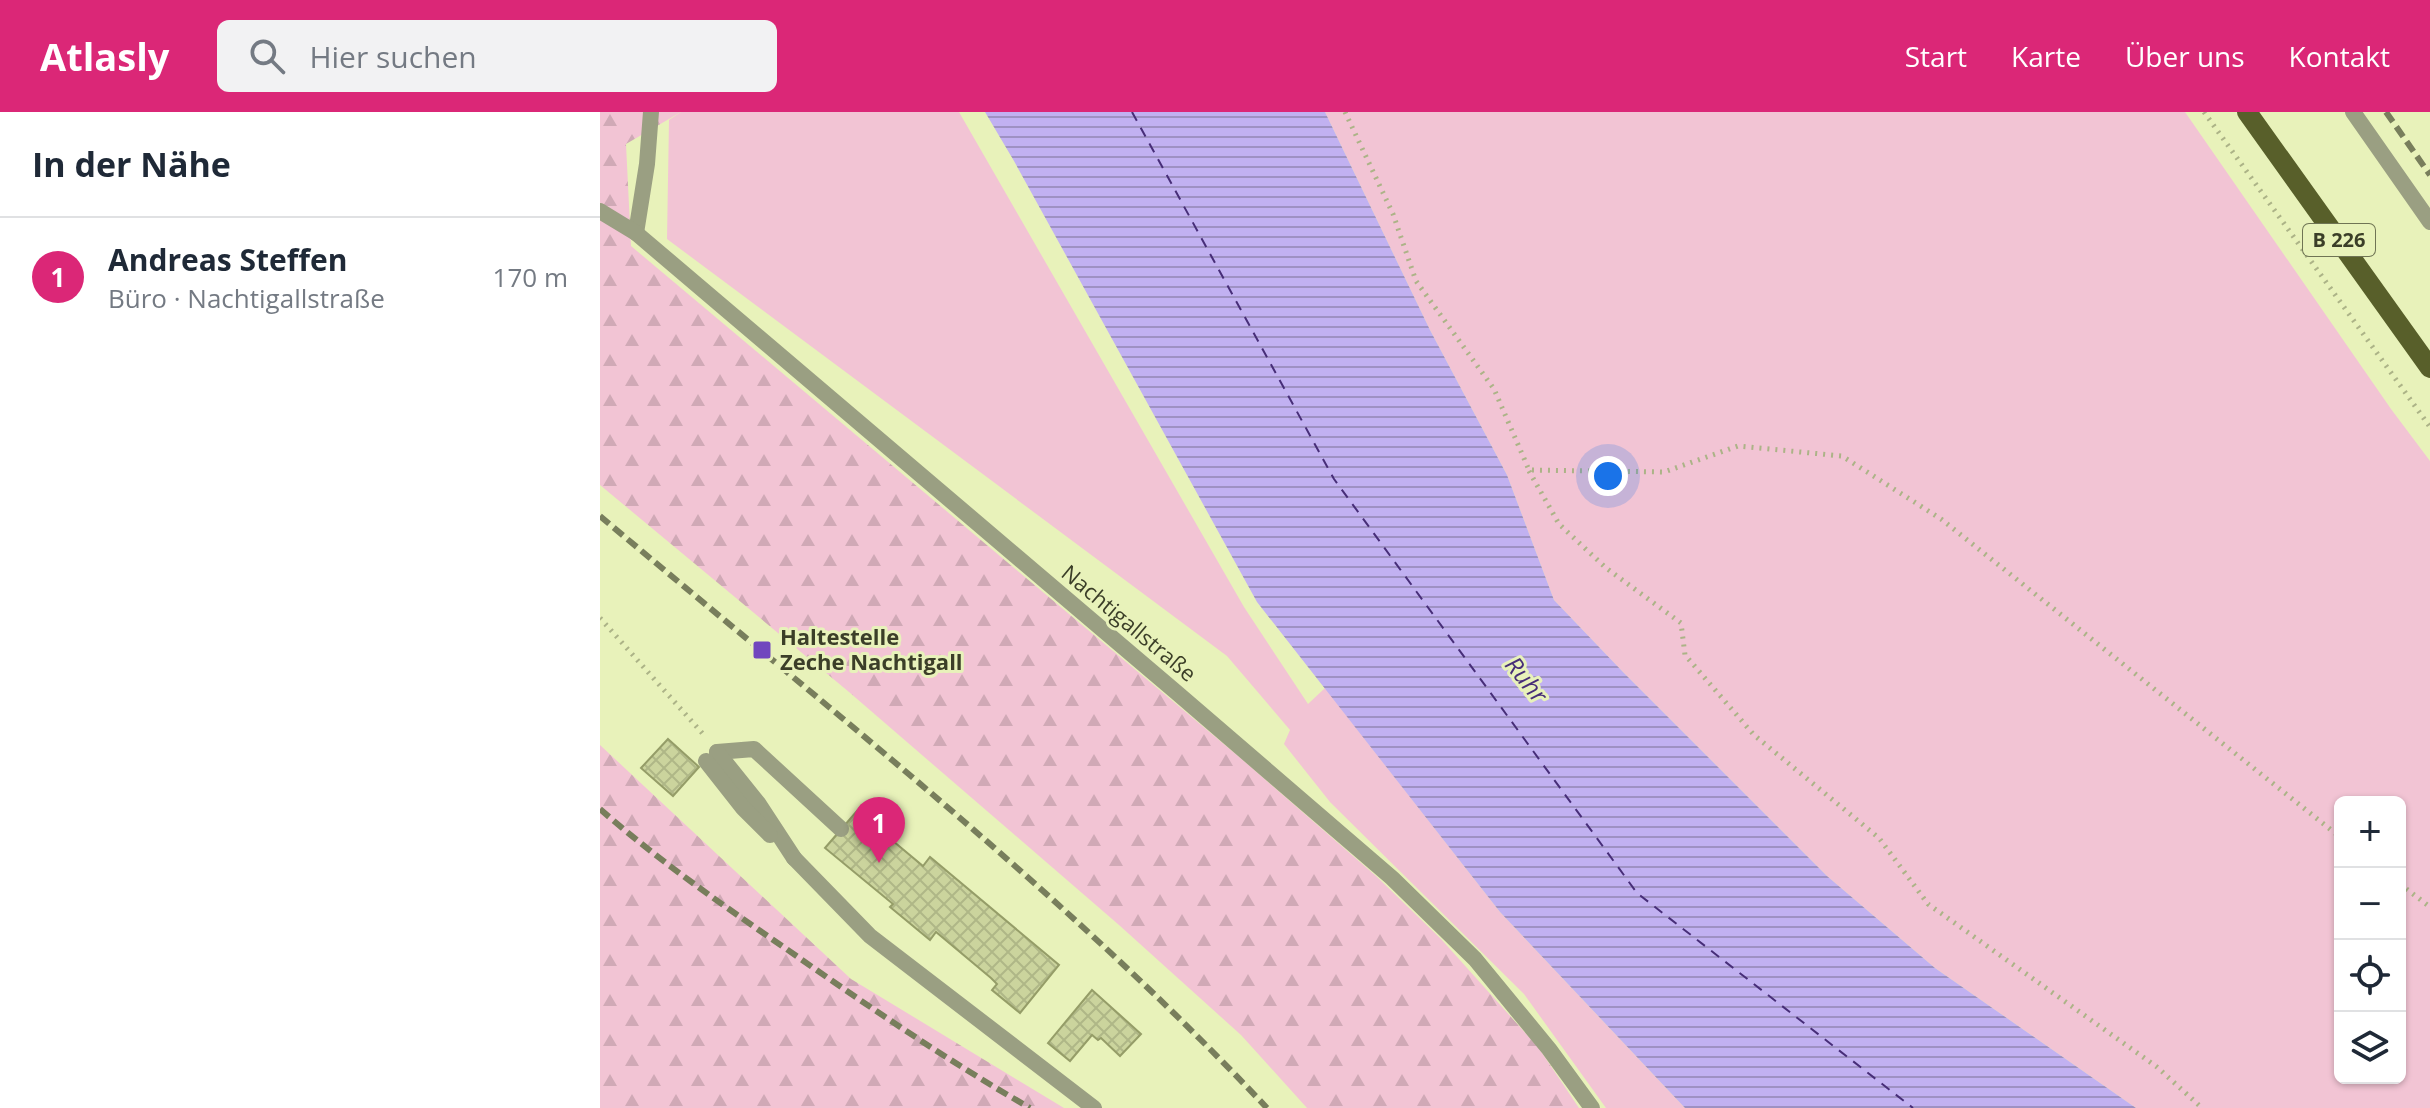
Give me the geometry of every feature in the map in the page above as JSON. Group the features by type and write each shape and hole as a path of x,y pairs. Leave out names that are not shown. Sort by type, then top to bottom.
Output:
{"main road":[{"name":"B 226","path":"2247,112 2430,368"}],"street":[{"path":"636,233 647,164 651,112"},
{"path":"2354,112 2361,112"},
{"path":"2354,112 2430,222"},
{"name":"Nachtigallstraße","path":"600,211 636,233 1392,878 1475,959 1549,1049 1592,1108"},
{"path":"841,829 754,749 711,756 743,808 870,936 1094,1108"}],"path":[{"path":"1345,112 1393,214 1416,281 1494,389 1529,470 1559,524 1606,568 1681,623 1685,655 1754,735 1879,838 1928,904 2157,1067 2202,1108"},
{"name":"B 226","path":"2204,112 2430,427"},
{"path":"1529,470 1664,472 1738,446 1842,456 1941,519 2334,832"},
{"path":"600,618 711,756"},
{"path":"2406,889 2430,907"}],"green space":[{"path":"600,112 681,112 626,144 631,246 1244,761 1376,876 1441,939 1538,1047 1579,1108 1307,1108 1241,1035 1119,925 849,692 600,485"},
{"path":"681,112 959,112 1244,607 1308,704 1325,688 1500,912 1685,1108 1606,1108 1524,994 1330,802 1284,744 1290,730 1227,656 667,239 669,120"},
{"path":"1325,112 2185,112 2430,461 2430,1108 2136,1108 1935,968 1827,876 1623,672 1554,600 1507,475 1430,330"},
{"path":"600,745 851,979 1064,1108 600,1108"}],"water":[{"name":"Ruhr","path":"985,112 1325,112 1430,330 1507,475 1554,600 1827,876 1935,968 2136,1108 1685,1108 1500,912 1257,602"}],"building":[{"path":"668,739 699,767 673,796 641,768"},
{"path":"857,811 923,866 930,857 1059,965 1020,1013 992,990 997,984 991,978 936,932 930,940 890,907 893,904 825,848"},
{"path":"1092,990 1141,1034 1120,1056 1101,1038 1098,1040 1092,1035 1070,1061 1048,1043"}],"ferry route":[{"path":"1132,112 1334,479 1637,893 1913,1108"}],"railway":[{"path":"2386,112 2430,175"},
{"path":"600,516 857,730 1026,876 1189,1028 1267,1108"},
{"path":"600,809 667,864 761,931 906,1031 1030,1108"}],"place":[{"name":"Haltestelle Zeche Nachtigall","path":"762,650"},
{"name":"Andreas Steffen","path":"879,863"}]}
